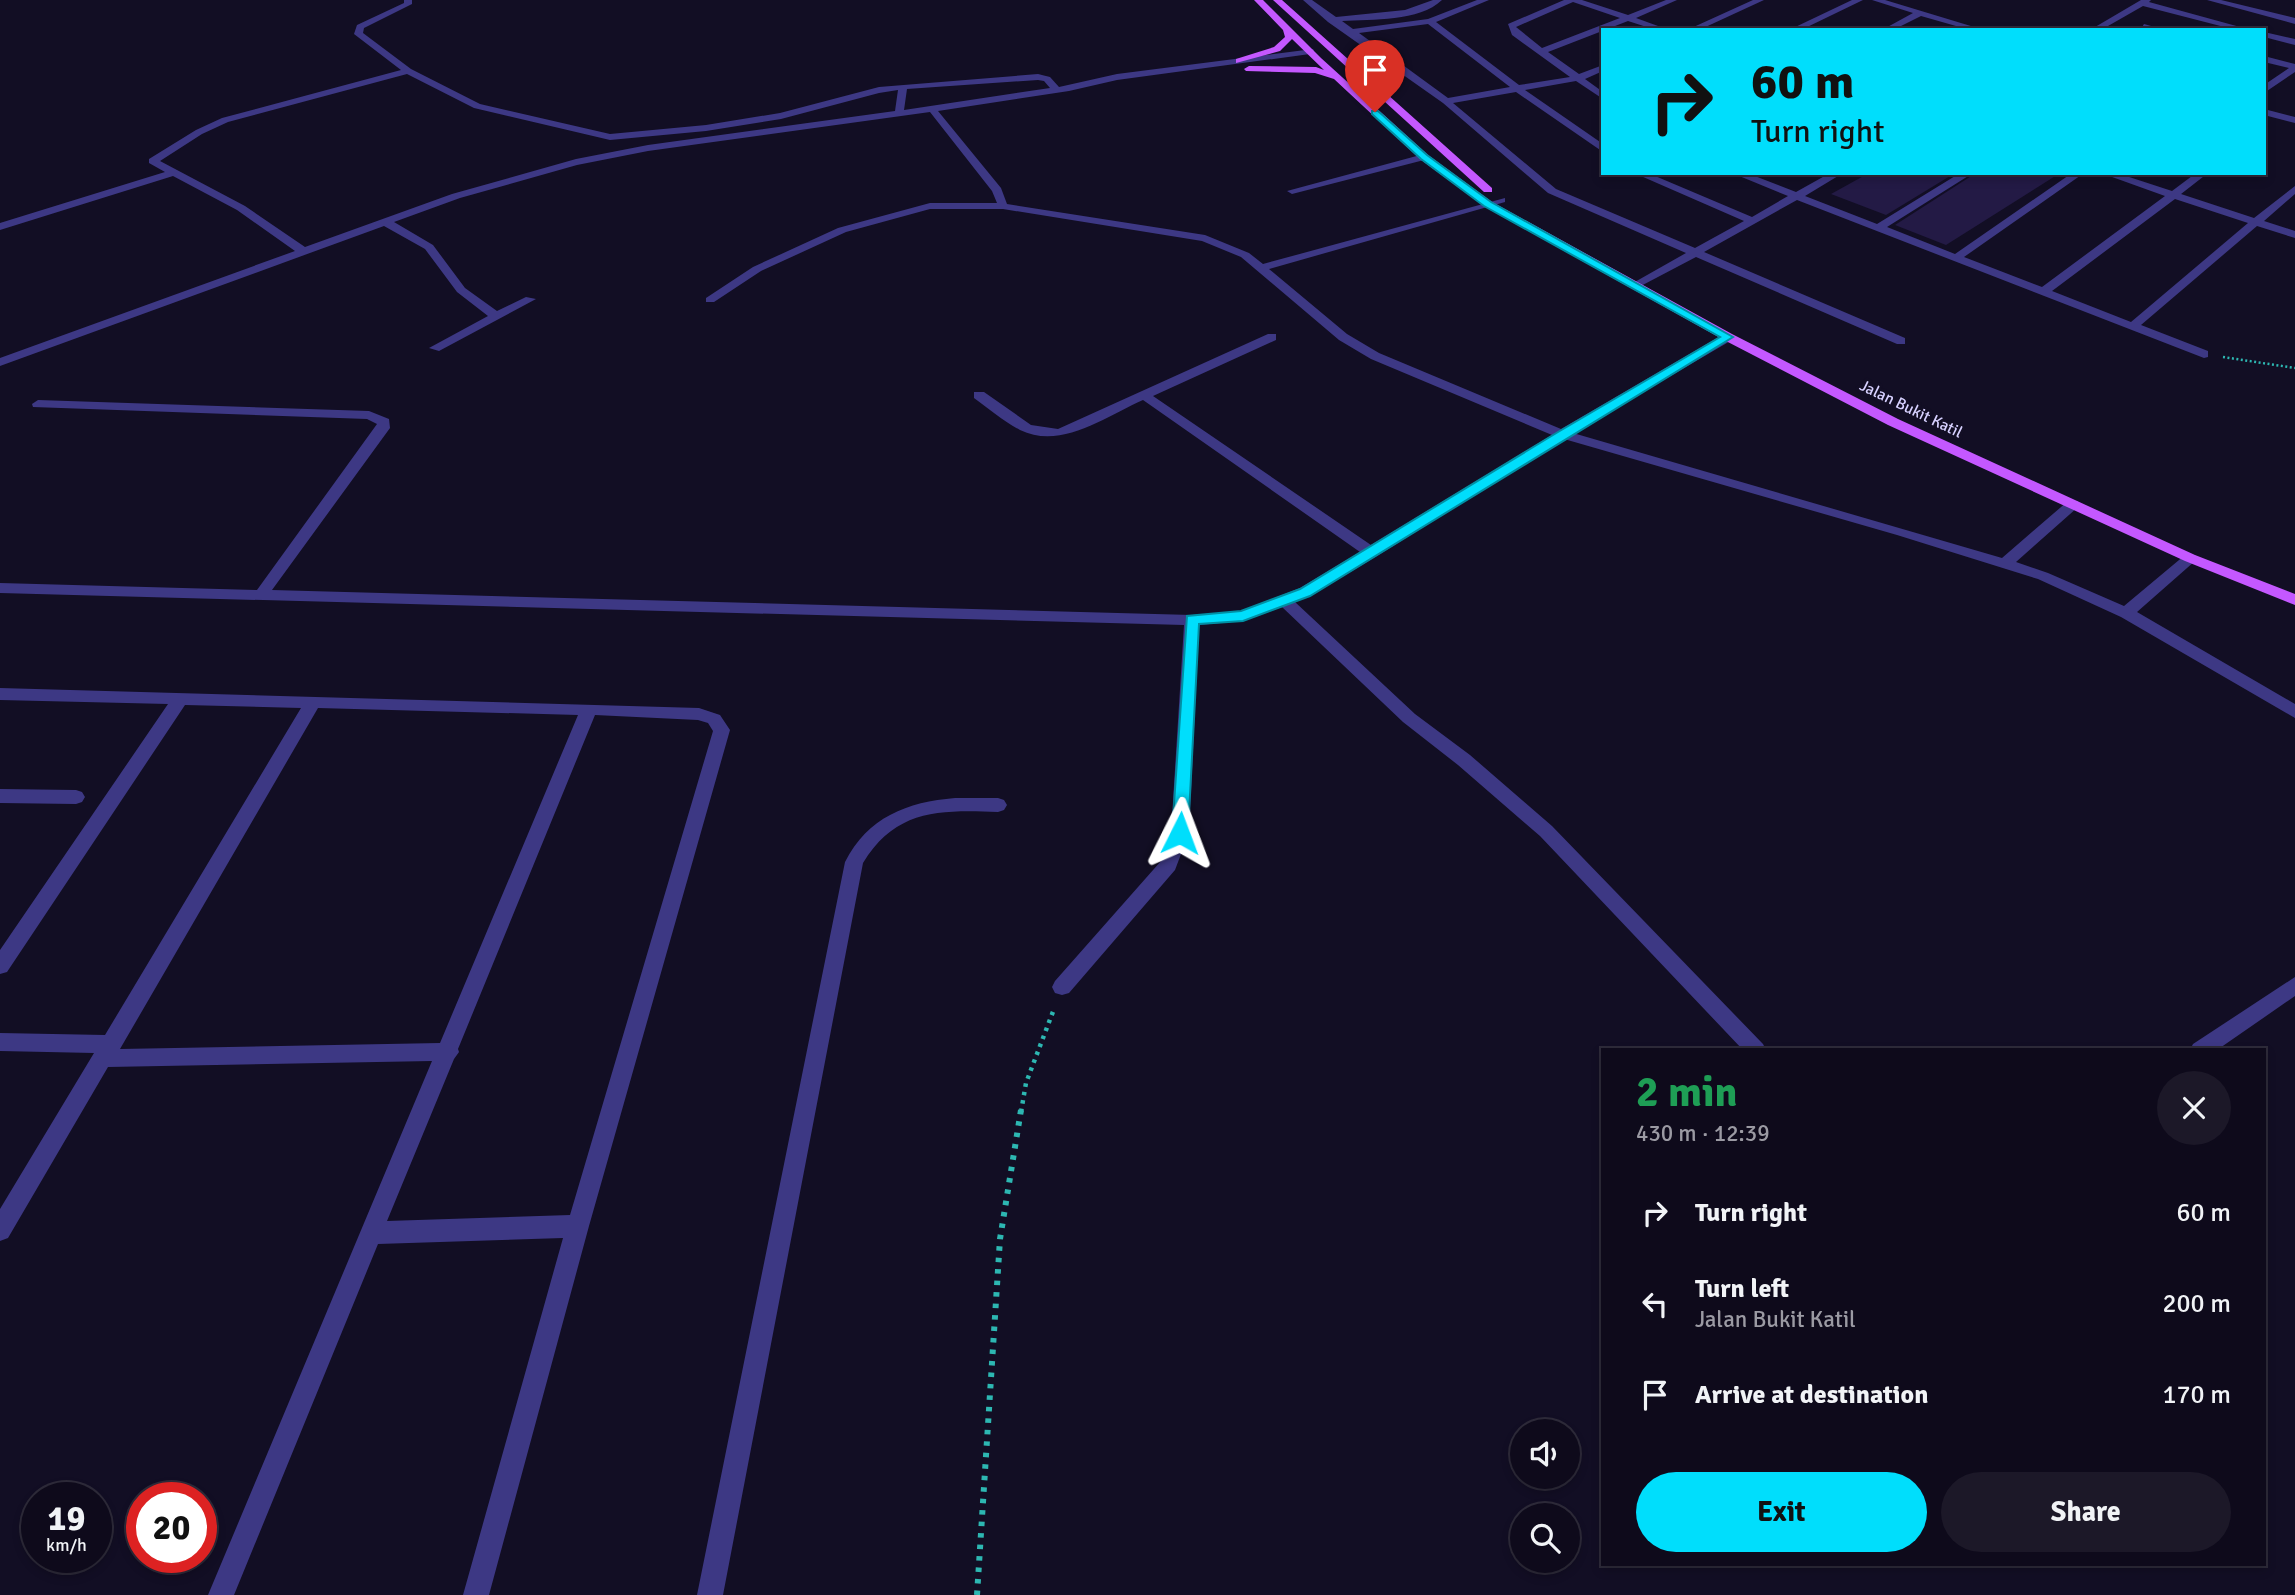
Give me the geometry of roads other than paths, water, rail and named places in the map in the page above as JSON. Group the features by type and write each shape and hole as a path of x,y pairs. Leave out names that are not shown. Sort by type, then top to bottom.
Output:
{"main road":[{"name":"Jalan Bukit Katil","path":"1258,0 1424,157 1488,204 1728,337 1893,422 2190,558 2295,600"},
{"name":"Jalan Bukit Katil","path":"1278,0 1525,223"},
{"path":"1239,61 1277,49 1289,37 1287,29"},
{"path":"1316,35 1317,55 1353,69"},
{"path":"1250,69 1316,70 1329,75 1357,96"}],"street":[{"path":"408,0 408,4 360,27 358,34 408,71 477,106 610,137 706,128 781,116 879,90 903,87 1038,77 1047,79 1056,89"},
{"path":"1307,0 1446,101 1552,191 1901,341"},
{"path":"1331,20 1417,10 1435,5 1438,0"},
{"path":"1350,32 1430,20 1485,0"},
{"path":"1601,95 1515,33 1511,26 1572,0 1659,28"},
{"path":"1603,28 1674,0"},
{"path":"1696,28 1760,0"},
{"path":"1797,28 1858,0"},
{"path":"1876,0 1973,28"},
{"path":"2211,0 2238,3 2295,21"},
{"path":"2098,28 2144,2 2241,28"},
{"path":"1890,28 1920,13"},
{"path":"1430,20 1518,89 1601,148"},
{"path":"1541,52 1601,29"},
{"path":"2266,35 2295,42"},
{"path":"1069,88 1117,77 1239,61 1317,55"},
{"path":"1140,85 1250,69 1317,55"},
{"path":"2266,60 2295,68"},
{"path":"2267,85 2295,68"},
{"path":"1446,101 1578,78 1601,69"},
{"path":"304,252 241,208 154,163 155,159 215,124 238,116 408,71"},
{"path":"899,113 903,87"},
{"path":"0,362 385,222 500,183 607,156 1056,89 1126,87"},
{"path":"932,109 997,190 1003,206"},
{"path":"2266,113 2295,120"},
{"path":"2266,125 2278,116"},
{"path":"1292,191 1424,157"},
{"path":"0,227 172,173"},
{"path":"1644,175 1753,221"},
{"path":"1742,175 2204,354"},
{"path":"1637,285 1834,175"},
{"path":"1878,228 1965,175"},
{"path":"1956,258 2076,175"},
{"path":"2112,175 2295,235"},
{"path":"2043,292 2200,175"},
{"path":"2133,326 2295,190"},
{"path":"1261,268 1501,200"},
{"path":"710,300 757,269 842,230 930,206 1003,206 1205,238 1236,250 1343,337 1375,356 1562,434 2043,576 2126,613 2255,686 2295,712"},
{"path":"385,222 429,247 461,290 495,315"},
{"path":"435,348 530,299"},
{"path":"979,394 1023,427 1046,435 1060,433 1272,337"},
{"path":"0,587 1192,620 1243,616 1286,602 1372,553 1562,434 1728,337"},
{"path":"1144,395 1372,553"},
{"path":"38,404 369,415 384,422 383,428 261,595"},
{"path":"2006,563 2073,504"},
{"path":"2126,613 2190,558"},
{"path":"1286,602 1409,718 1464,760 1546,831 1754,1048"},
{"path":"1062,987 1169,865 1180,833 1192,620"},
{"path":"0,694 699,714 714,719 722,730 578,1226 476,1595"},
{"path":"0,966 181,698"},
{"path":"0,1230 313,702"},
{"path":"222,1595 589,709"},
{"path":"0,796 76,797"},
{"path":"710,1595 854,862 865,841 888,822 918,808 951,803 998,805"},
{"path":"2203,1048 2295,985"},
{"path":"0,1042 108,1051 449,1052"},
{"path":"372,1233 578,1226"}]}
